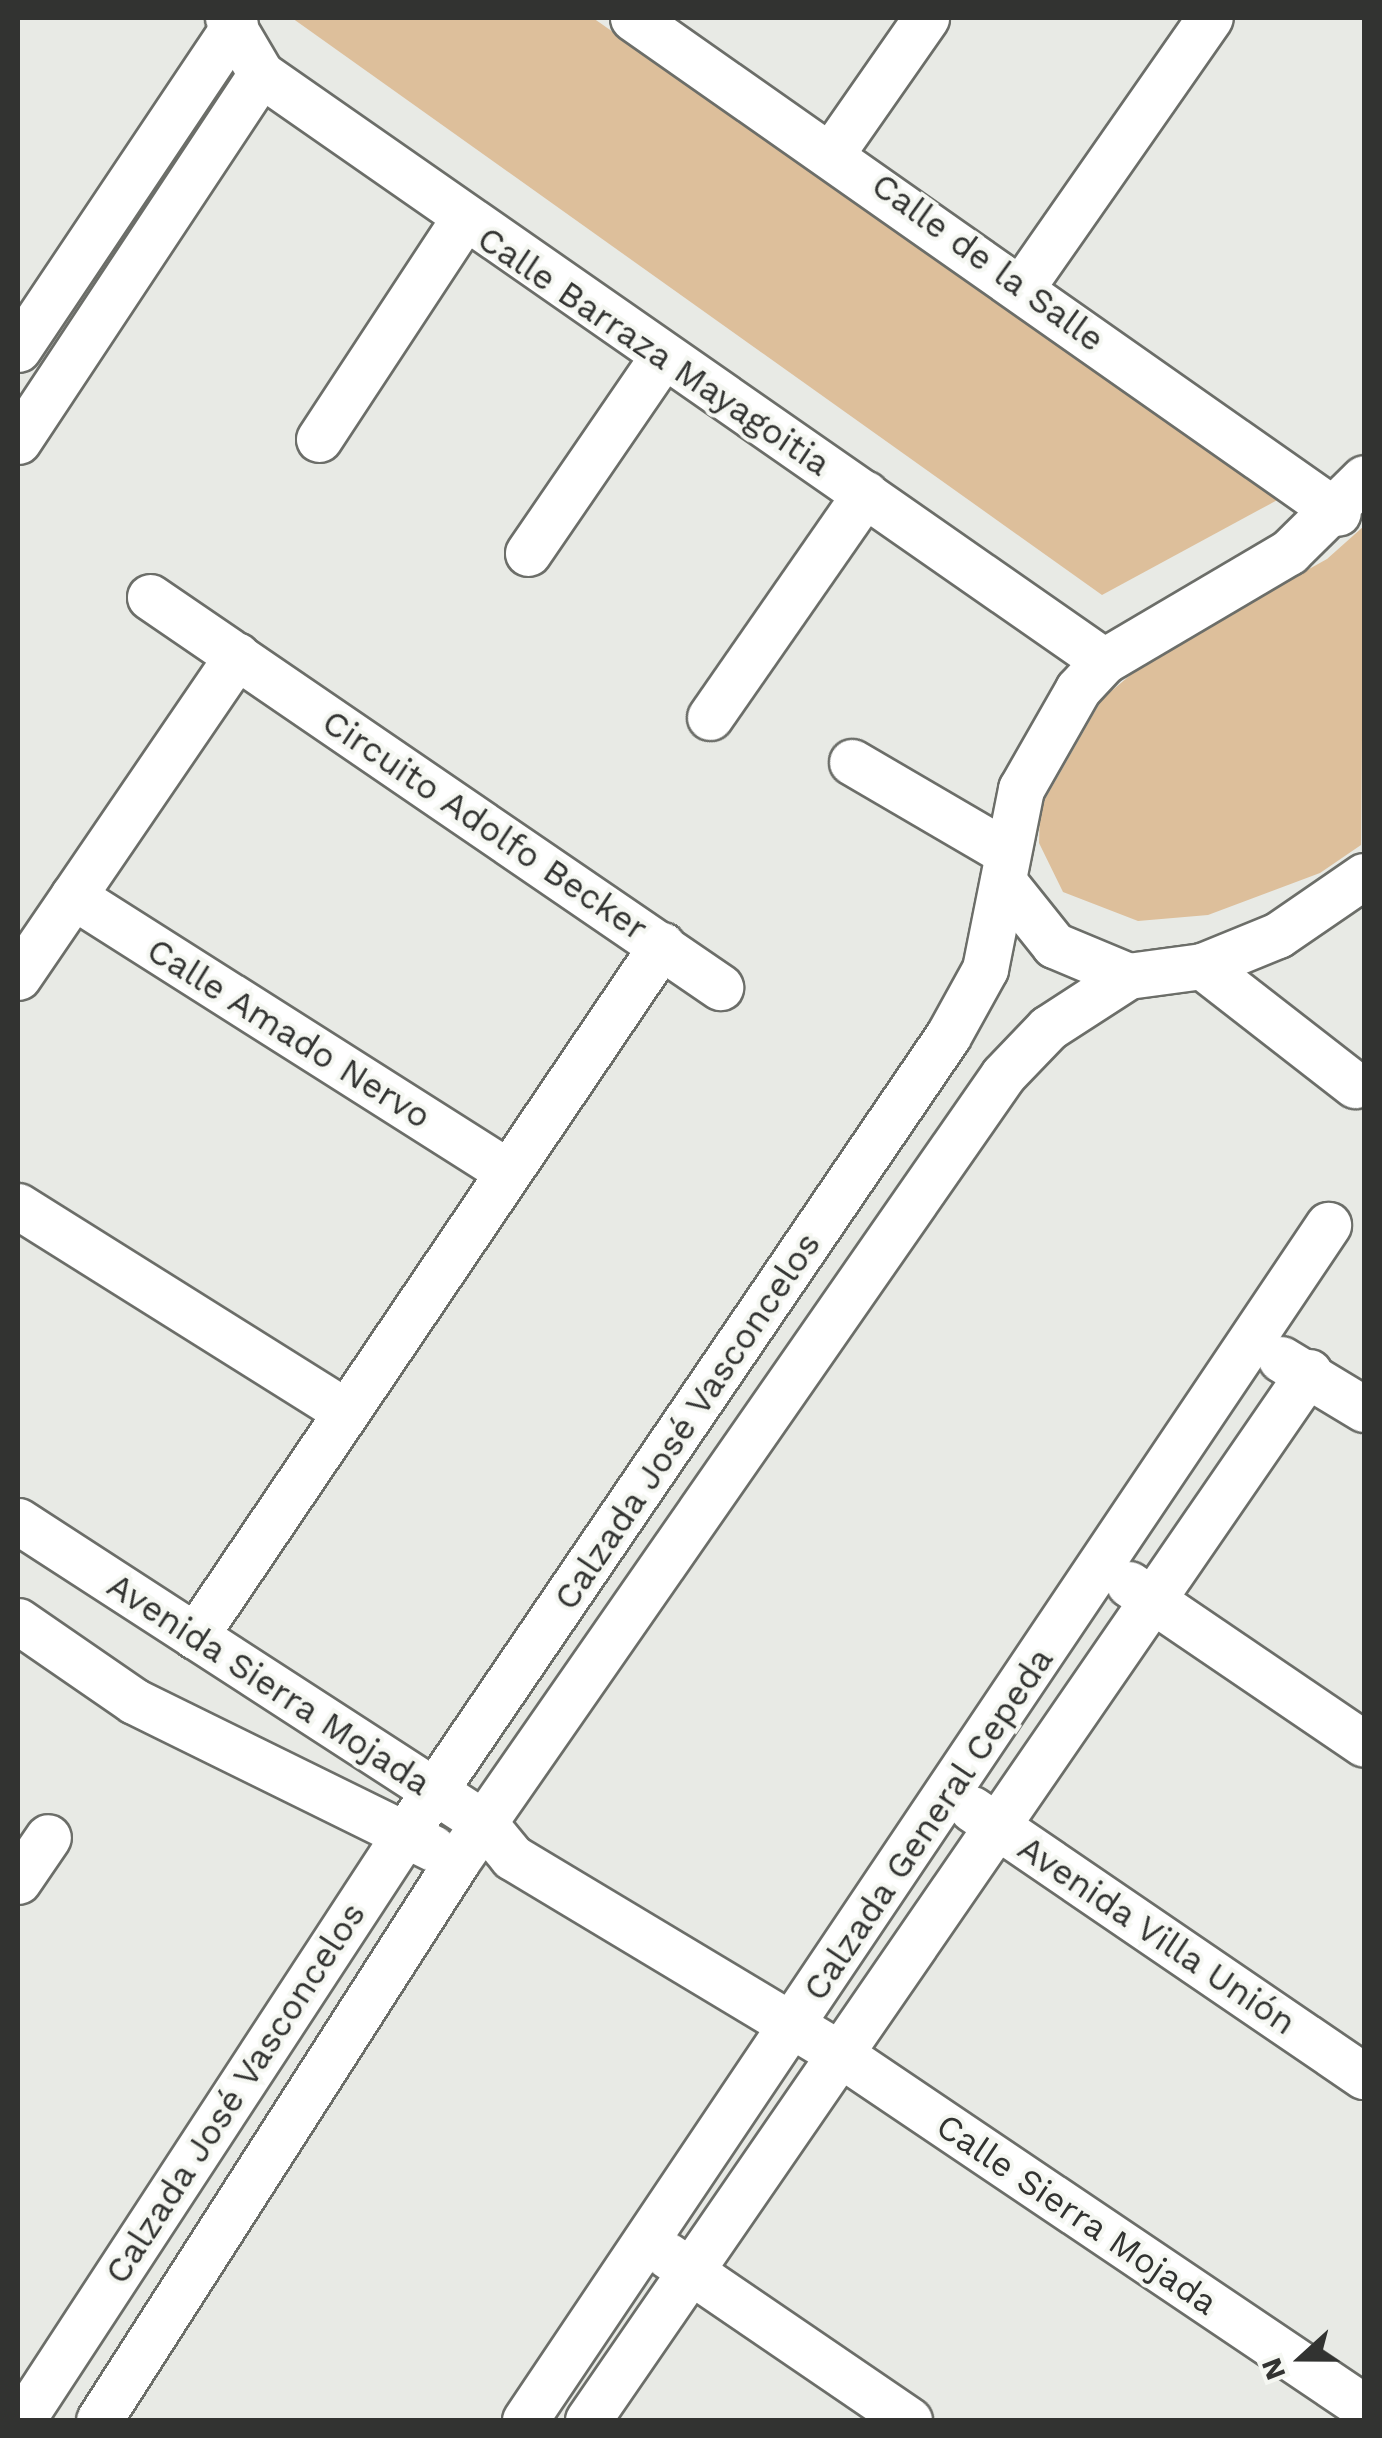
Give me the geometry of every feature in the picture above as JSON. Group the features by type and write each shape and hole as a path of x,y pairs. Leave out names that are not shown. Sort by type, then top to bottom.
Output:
{"street":[{"name":"Calle de la Salle","path":"633,18 834,150 1338,514"},
{"path":"834,150 926,18"},
{"path":"1022,287 1210,18"},
{"path":"18,349 231,21"},
{"name":"Calle Barraza Mayagoitia","path":"231,21 261,74 660,359 865,494 1104,661"},
{"path":"22,426 261,74"},
{"path":"319,439 462,221"},
{"path":"528,553 660,359"},
{"name":"Calzada José Vasconcelos","path":"22,2420 405,1834 948,1036 985,969 1004,866 1045,736 1104,661 1338,514 1364,478"},
{"path":"710,717 865,494"},
{"name":"Circuito Adolfo Becker","path":"150,597 662,945 506,1170 195,1636"},
{"path":"18,977 237,656"},
{"path":"852,762 1004,866 1054,945 1128,976"},
{"name":"Calzada José Vasconcelos","path":"498,1840 1003,1075 1048,1028 1128,976 1202,966 1278,935 1364,876"},
{"name":"Calle Amado Nervo","path":"73,896 506,1170"},
{"path":"662,945 720,987"},
{"path":"1202,966 1354,1085"},
{"path":"18,1206 344,1411"},
{"name":"Calzada General Cepeda","path":"525,2420 1252,1345 1328,1225"},
{"path":"1252,1345 1310,1372 1364,1409"},
{"name":"Calzada General Cepeda","path":"588,2420 1310,1372"},
{"name":"Avenida Sierra Mojada","path":"18,1521 436,1793 498,1840 792,2025"},
{"path":"1102,1566 1364,1744"},
{"name":"Avenida Sierra Mojada","path":"18,1621 134,1701 457,1861"},
{"name":"Avenida Villa Unión","path":"949,1794 1364,2076"},
{"path":"18,1882 48,1837"},
{"path":"457,1861 498,1840"},
{"name":"Calzada José Vasconcelos","path":"98,2420 457,1861"},
{"name":"Calle Sierra Mojada","path":"792,2025 1364,2407"},
{"path":"647,2242 908,2420"}],"shaded area":[{"path":"292,18 593,18 1281,498 1102,595"},
{"path":"1364,526 1361,845 1320,873 1208,915 1138,921 1063,892 1039,843 1040,808 1102,699 1154,655 1327,559"}]}
